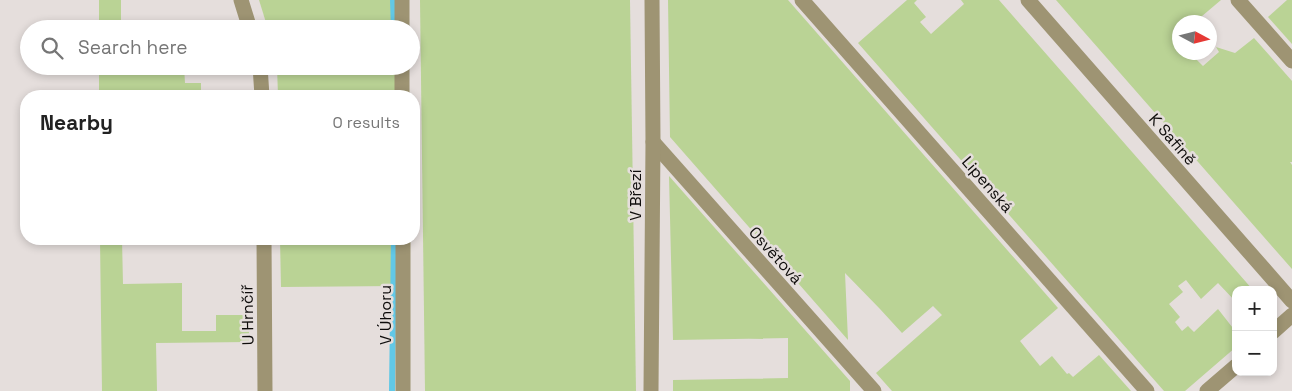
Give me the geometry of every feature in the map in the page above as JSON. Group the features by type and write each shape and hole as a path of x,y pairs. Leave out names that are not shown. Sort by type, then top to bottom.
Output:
{"street":[{"path":"241,0 247,20"},
{"path":"402,0 402,20"},
{"name":"V Březí","path":"651,391 652,0"},
{"name":"Lipenská","path":"802,0 1147,391"},
{"name":"K Safině","path":"1028,0 1292,301"},
{"path":"1238,0 1292,61"},
{"path":"261,75 262,90"},
{"path":"402,75 402,90"},
{"name":"Osvětová","path":"653,142 874,391"},
{"name":"U Hrnčíř","path":"264,245 265,391"},
{"name":"V Úhoru","path":"403,245 403,391"},
{"path":"1274,331 1292,315"},
{"path":"1207,391 1232,369"}],"green space":[{"path":"99,0 121,0 121,20 99,20"},
{"path":"259,0 393,0 394,20 265,20"},
{"path":"420,0 630,0 636,391 425,391"},
{"path":"668,0 788,0 1058,308 1020,341 1040,366 1052,356 1067,374 1069,373 1073,377 1099,355 1131,391 892,391 876,373 942,315 933,306 902,333 845,273 848,340 670,137"},
{"path":"907,0 917,0 914,3 926,17 920,22 931,34 964,4 961,0 999,0 1249,286 1232,286 1232,298 1218,283 1201,299 1186,280 1178,286 1183,292 1169,304 1180,317 1175,322 1182,331 1188,326 1194,332 1218,309 1232,327 1232,350 1185,391 1164,391 858,43"},
{"path":"1056,0 1221,0 1203,15 1172,15 1172,60 1197,60 1203,66 1210,60 1217,60 1217,54 1219,52 1217,47 1235,53 1254,38 1292,81 1292,162 1290,162 1292,165 1292,269"},
{"path":"1287,0 1292,0 1292,44 1268,17"},
{"path":"99,75 185,75 185,83 201,83 201,90 99,90"},
{"path":"277,75 395,75 395,90 278,90"},
{"path":"669,176 850,381 850,391 673,391 673,380 788,378 788,338 673,340"},
{"path":"100,245 122,245 123,284 182,283 182,331 216,331 216,315 249,315 249,342 156,343 157,391 102,391"},
{"path":"280,245 396,245 396,286 281,287"}],"waterway":[{"path":"393,0 394,20"},
{"path":"392,391 394,245"}]}
